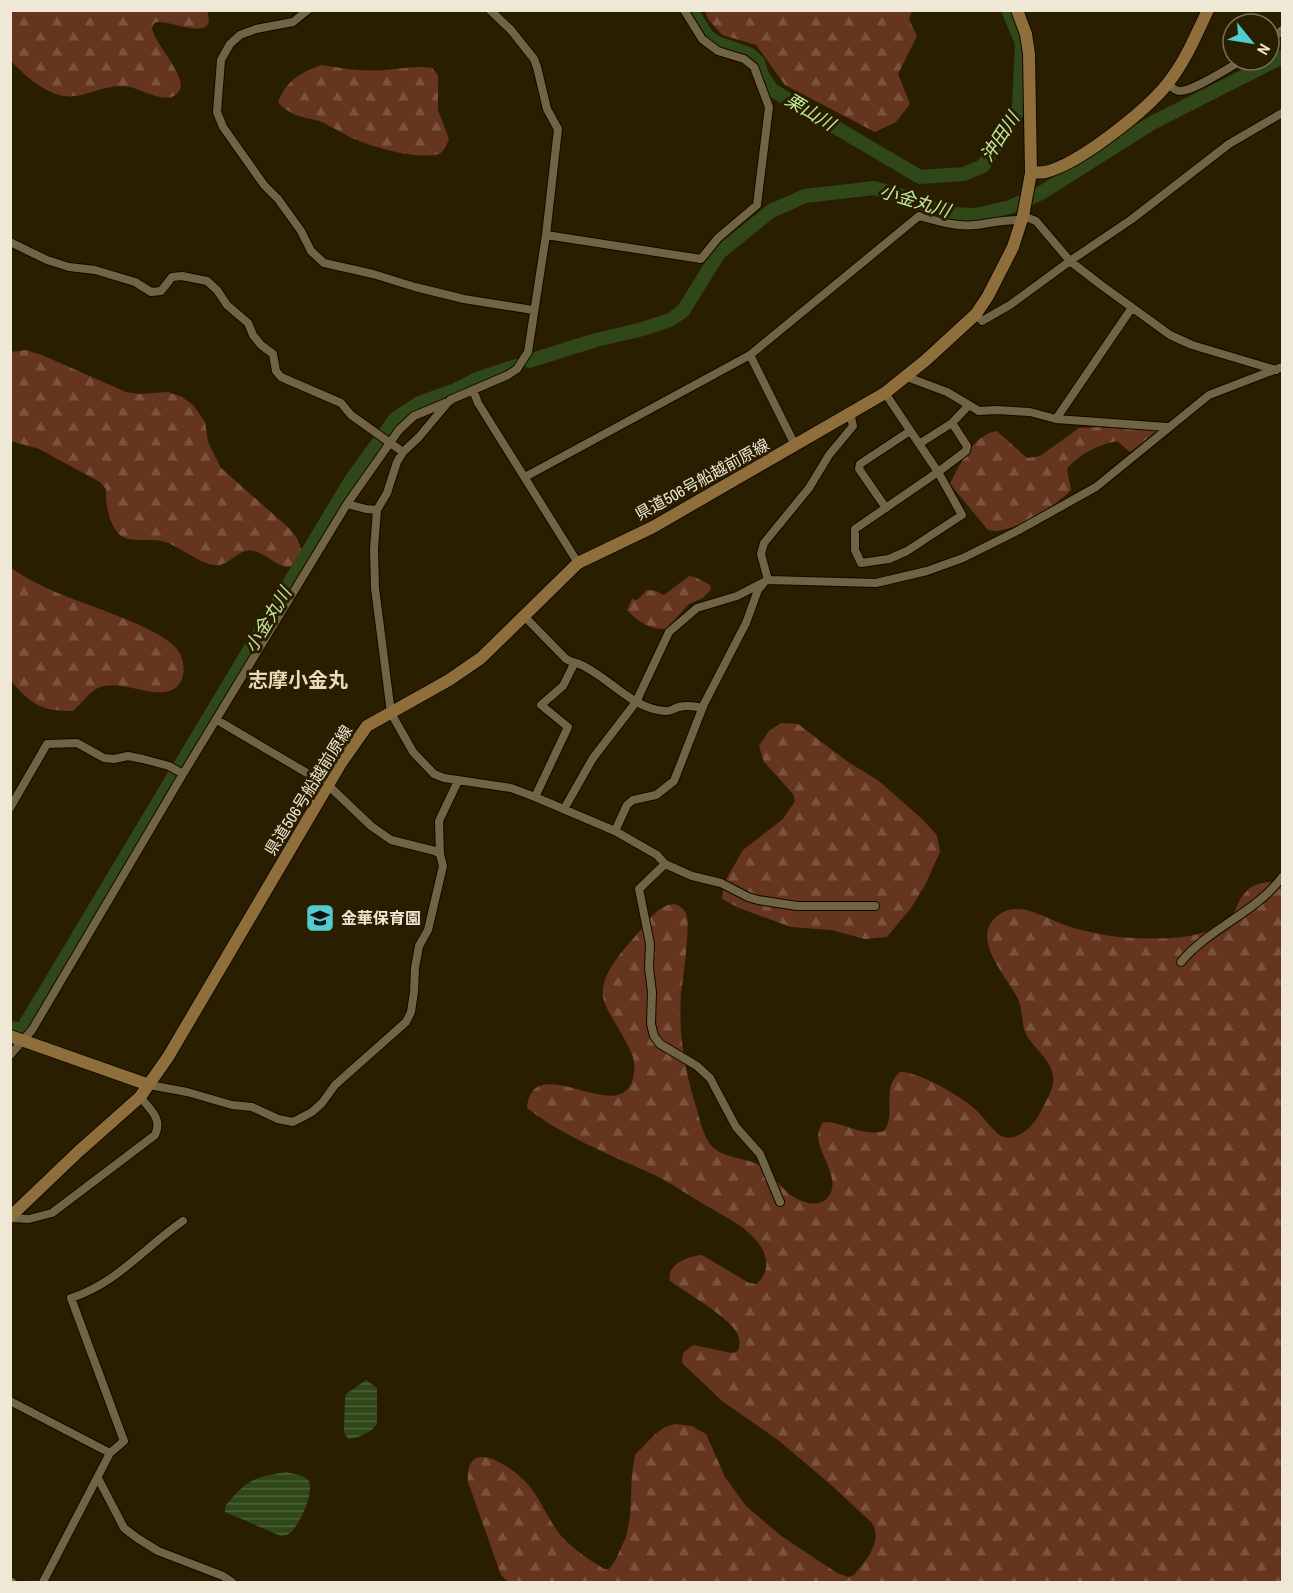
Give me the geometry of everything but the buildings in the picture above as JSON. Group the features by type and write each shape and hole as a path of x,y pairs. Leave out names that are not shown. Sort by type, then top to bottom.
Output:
{"main road":[{"name":"県道506号船越前原線","path":"10,1218 150,1085 341,763 366,726 449,680 481,658 578,563 653,527 885,393 976,314 1013,248 1023,218 1031,173 1029,54 1026,34 1017,10"},
{"path":"1031,173 1045,172 1065,164 1132,119 1168,84 1189,49 1208,10"},
{"path":"17,1038 150,1085"}],"street":[{"path":"308,10 293,22 256,29 240,35 230,44 221,60 217,112 223,127 264,185 278,199 301,231 311,251 324,263 464,299 533,310"},
{"path":"10,1055 17,1038 32,1030 183,774 347,504 390,442 414,416 517,369 528,352 546,235 558,129 547,109 534,59 511,30 490,10"},
{"path":"546,235 701,259 718,238 757,206 769,107 754,67 744,59 718,51 702,39 684,10"},
{"path":"1168,84 1180,91 1191,88 1221,72"},
{"path":"976,314 982,321 1010,306 1070,261 1132,219 1230,144 1282,113"},
{"path":"525,477 750,356 919,216 953,225 973,225 1023,218 1036,221 1070,261 1131,309 1170,335 1192,345 1280,370"},
{"path":"10,242 47,260 69,267 95,270 135,282 151,292 161,291 172,278 182,276 207,281 248,323 253,335 261,345 273,354 276,371 281,377 341,403 351,415 403,452"},
{"path":"1056,418 1108,346 1131,309"},
{"path":"750,356 795,445"},
{"path":"564,809 593,758 636,702 669,632 697,608 737,596 768,579 876,583 927,571 963,558 1096,487 1209,395 1280,370"},
{"path":"907,376 947,392 979,411 1030,412 1056,418 1167,427"},
{"path":"473,390 478,403 518,470 525,477 578,563"},
{"path":"885,393 938,472 962,515 898,555 889,559 861,563 855,550 855,529 938,472 966,451 967,446 952,423"},
{"path":"450,400 419,437 403,452 378,510 374,549 375,588 391,713 413,752 434,774 458,781 511,788 535,797 615,831 657,855 665,864 692,876 721,883 748,897 776,904 874,906"},
{"path":"919,444 952,423 968,406"},
{"path":"768,579 760,554 764,543 809,488 829,455 853,426 850,413"},
{"path":"886,508 859,470 860,464 910,431"},
{"path":"347,504 378,510"},
{"path":"615,831 627,805 633,800 656,795 674,781 702,708 746,623 758,590 768,579"},
{"path":"524,616 566,659 589,669 636,702 666,712 680,707 702,708"},
{"path":"535,797 568,728 541,705 563,686 574,664"},
{"path":"216,720 329,786 371,826 391,840 440,854"},
{"path":"10,808 47,744 77,743 104,758 114,759 128,756 169,766 183,774"},
{"path":"150,1085 187,1092 232,1105 252,1107 293,1122 312,1112 335,1085 406,1022 411,1012 419,946 428,930 443,866 440,854 439,821 458,781"},
{"path":"665,864 639,889 650,944 651,1024 654,1036 660,1044 697,1066 710,1078 736,1127 760,1154 780,1202"},
{"path":"1181,962 1206,937 1263,899 1282,877"},
{"path":"10,1218 29,1219 52,1213 155,1135 159,1126 158,1119 141,1096"},
{"path":"43,1582 110,1453 124,1441 71,1298 111,1279 138,1259 160,1237 183,1221"},
{"path":"10,1401 110,1453"},
{"path":"98,1478 124,1528 158,1551 223,1576 232,1582"}],"green space":[{"path":"10,11 207,11 209,21 206,26 200,28 159,22 155,23 152,28 181,83 180,89 171,97 164,98 121,86 68,96 52,93 27,76 11,61"},
{"path":"705,11 912,11 909,19 917,36 898,74 910,104 896,122 875,132 785,85 756,45 722,35 708,19"},
{"path":"321,65 368,70 432,68 438,75 438,110 449,139 444,150 439,154 420,155 386,150 352,138 329,125 297,115 282,107 278,102 290,83 300,75"},
{"path":"26,350 126,392 139,394 168,392 182,397 193,405 205,422 208,442 221,468 289,528 297,538 303,554 290,567 280,565 258,552 248,551 220,565 213,565 169,543 157,540 132,540 122,536 112,524 107,506 106,489 100,482 39,449 11,441 11,352"},
{"path":"1079,428 1158,430 1157,434 1130,452 1117,441 1096,447 1083,455 1067,469 1071,490 1065,496 1032,518 1008,529 988,530 950,484 974,444 989,433 997,431 1027,458 1040,456"},
{"path":"11,568 40,585 121,617 168,640 182,658 184,669 181,681 174,689 166,692 115,685 105,686 93,691 73,711 53,710 31,701 11,681"},
{"path":"689,576 710,585 711,589 703,598 689,604 666,629 644,624 627,610 632,599 637,600 647,590 664,595"},
{"path":"781,723 798,724 848,762 879,781 937,835 940,852 925,885 911,908 887,937 865,939 831,930 791,927 739,908 722,899 724,883 743,850 783,819 795,801 793,794 764,762 759,746 769,731"},
{"path":"1282,881 1282,1582 508,1582 501,1575 468,1482 469,1467 474,1459 483,1457 493,1459 524,1480 564,1539 604,1569 609,1569 626,1537 635,1455 654,1435 665,1427 675,1424 692,1426 706,1434 725,1477 746,1506 780,1535 837,1573 848,1577 854,1575 868,1557 876,1537 872,1523 830,1484 778,1440 722,1401 682,1363 683,1353 693,1345 732,1353 738,1351 739,1340 737,1333 725,1320 670,1281 671,1270 685,1259 702,1255 749,1283 757,1284 764,1274 766,1263 763,1251 756,1240 733,1221 670,1184 570,1136 527,1108 532,1091 544,1085 560,1085 612,1096 625,1091 633,1078 634,1062 630,1049 605,1004 604,983 614,962 658,911 675,904 686,913 688,928 680,1009 683,1053 701,1123 710,1144 714,1149 726,1155 759,1165 796,1198 815,1203 827,1198 832,1185 830,1171 819,1142 818,1134 822,1123 834,1123 867,1132 884,1131 888,1124 891,1086 900,1072 929,1080 961,1098 1003,1137 1014,1137 1022,1133 1038,1117 1051,1091 1052,1070 1026,1034 1018,999 989,948 987,938 989,927 995,918 1013,909 1023,910 1071,927 1109,936 1181,937 1215,928 1227,920 1246,891 1256,885"}],"shaded area":[{"path":"366,1380 377,1388 377,1424 372,1430 356,1438 348,1439 344,1432 346,1394"},
{"path":"286,1472 304,1477 310,1485 305,1508 298,1523 289,1534 281,1536 225,1512 225,1506 239,1490 251,1481"}],"waterway":[{"name":"栗山川","path":"691,10 707,36 715,42 749,54 758,62 762,75 772,90 920,177 964,174 983,166 1019,108 1022,43 1008,10"},
{"name":"小金丸川","path":"529,361 670,320 683,311 719,253 771,211 805,196 874,188 953,214 976,215 1010,207 1041,193 1152,123 1282,57"},
{"name":"小金丸川","path":"10,1028 22,1030 351,480 395,419 419,403 516,366"}],"place":[{"name":"金華保育園","path":"320,918"}],"district":[{"name":"志摩小金丸","path":"298,680"}],"water label":[{"name":"沖田川","path":"1000,137"}]}
